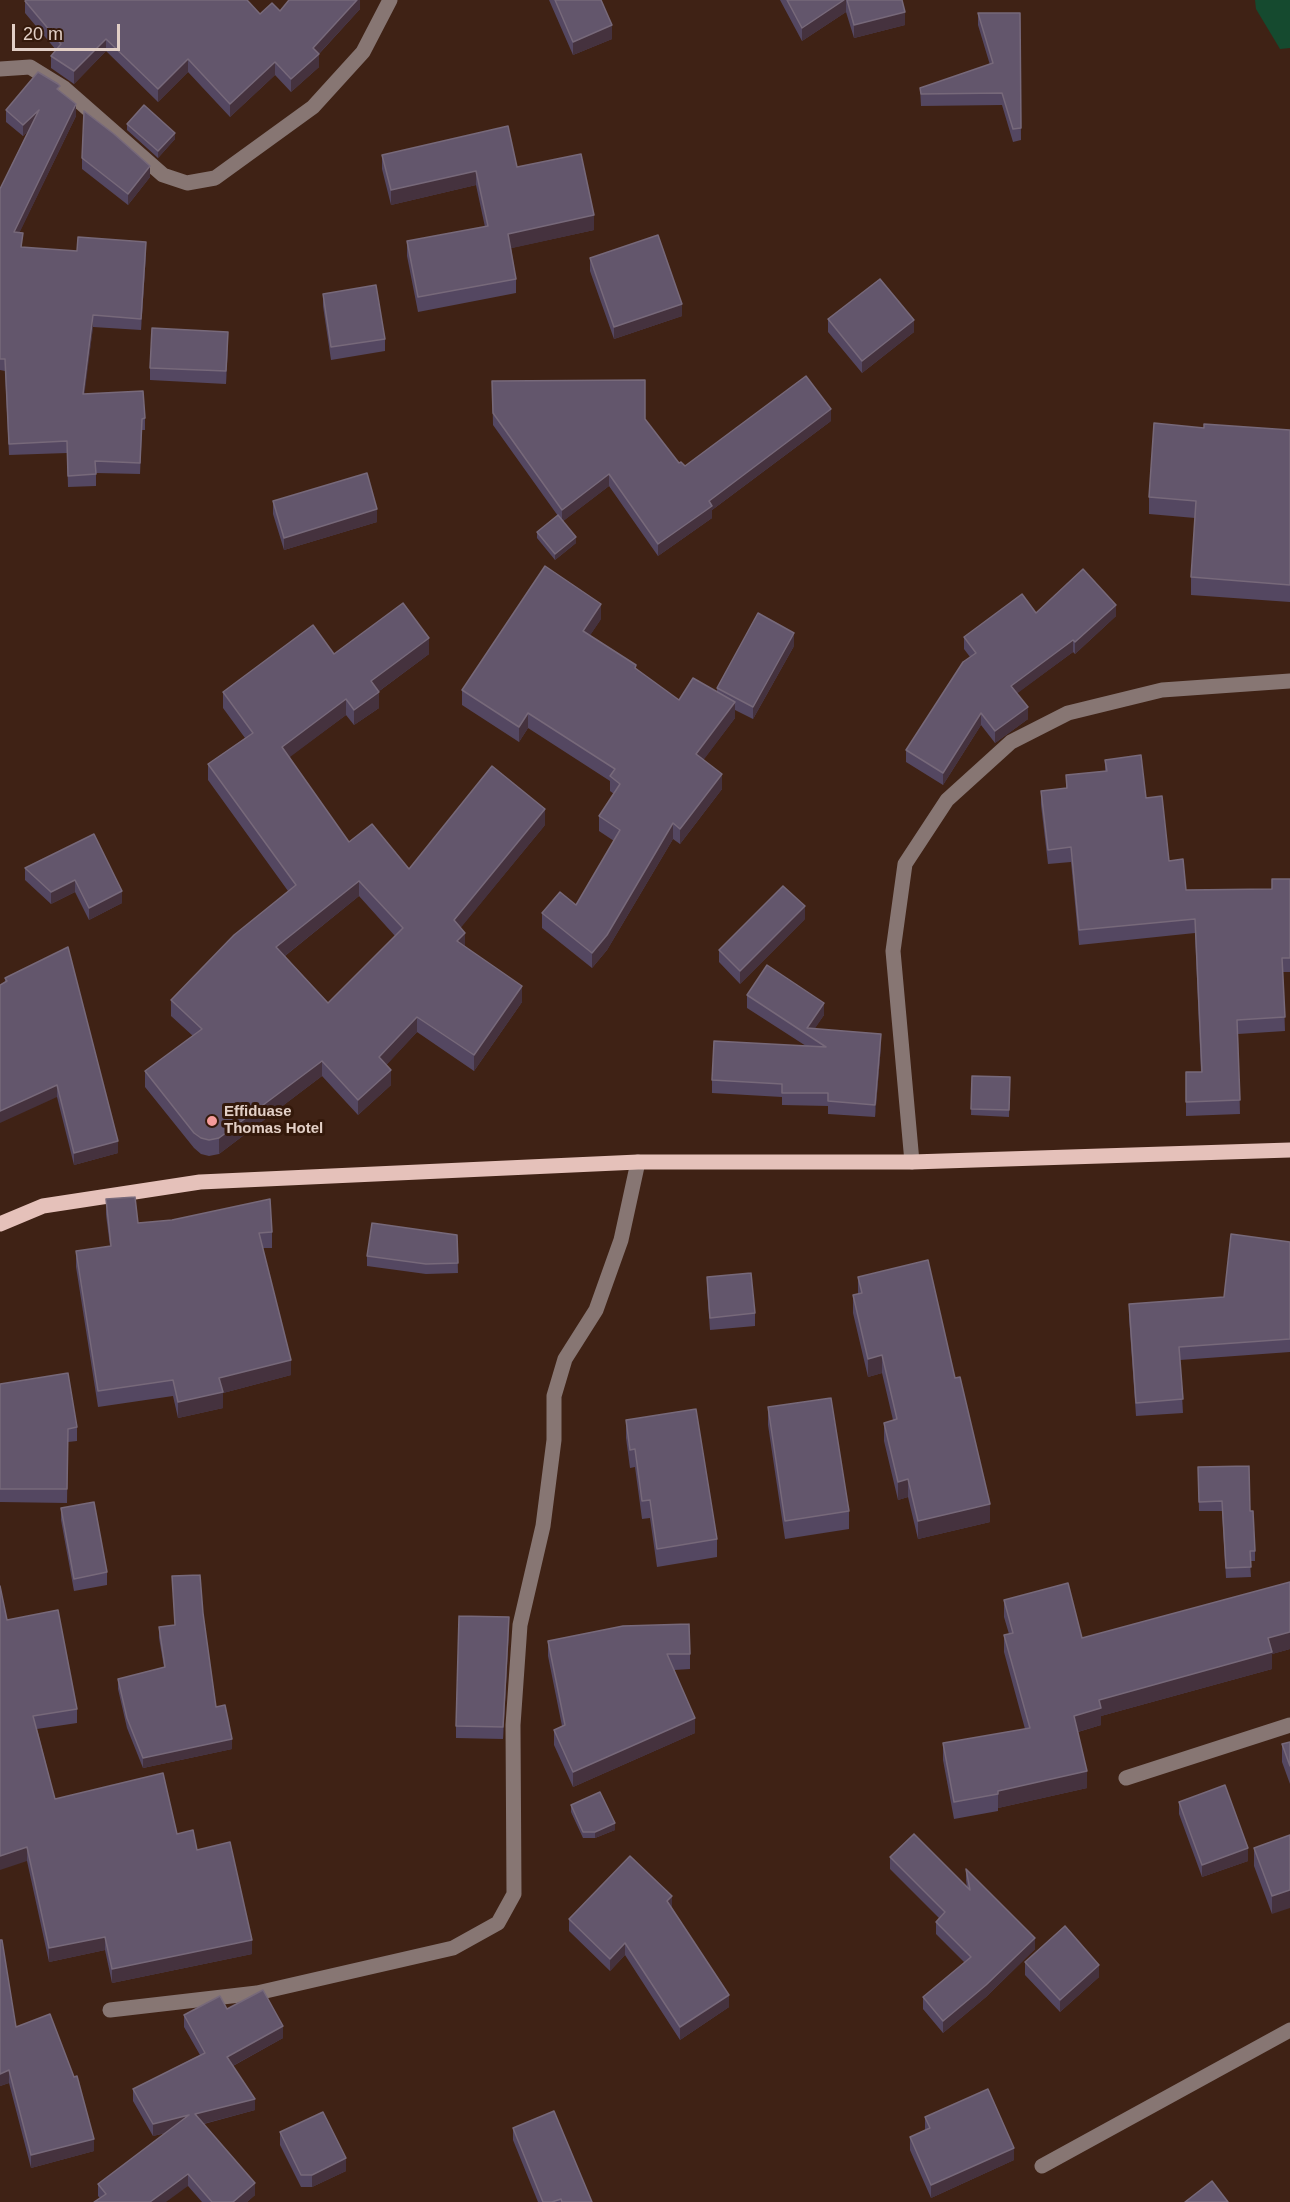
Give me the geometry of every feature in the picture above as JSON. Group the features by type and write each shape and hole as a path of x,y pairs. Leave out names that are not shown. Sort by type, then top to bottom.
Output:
{"main road":[{"path":"0,1224 43,1206 200,1182 638,1161 912,1162 1290,1150"}],"street":[{"path":"0,69 30,67 64,88 163,175 187,183 215,178 313,107 363,52 390,0"},
{"path":"912,1162 893,951 905,864 947,800 1011,742 1068,713 1162,690 1290,681"},
{"path":"110,2010 257,1993 453,1948 498,1923 514,1894 513,1725 520,1625 543,1526 554,1440 554,1396 565,1359 596,1310 621,1240 638,1161"},
{"path":"1126,1778 1290,1725"},
{"path":"1042,2166 1290,2030"}],"green space":[{"path":"1255,0 1290,0 1290,48 1280,49 1256,9"}],"building":[{"path":"26,0 247,0 260,14 272,3 280,11 289,0 357,0 313,48 319,54 291,79 275,62 230,104 188,59 158,89 106,39 74,71 51,56 61,44"},
{"path":"555,0 601,0 612,25 573,42"},
{"path":"787,0 844,0 802,28"},
{"path":"847,0 902,0 905,12 854,25"},
{"path":"978,13 1020,13 1021,128 1013,129 1002,93 921,94 920,88 993,63"},
{"path":"38,72 58,84 60,86 57,89 76,104 14,232 23,233 21,247 77,251 78,237 146,242 141,319 93,315 83,394 143,391 145,418 142,419 140,463 95,461 96,474 68,476 67,441 9,444 5,359 0,359 0,189 39,110 23,125 6,110"},
{"path":"144,105 175,133 158,151 127,124"},
{"path":"84,111 150,166 128,194 82,158"},
{"path":"508,126 517,167 581,154 594,215 508,234 516,279 418,297 407,241 488,226 476,171 391,190 382,155"},
{"path":"658,235 682,304 614,327 590,258"},
{"path":"880,279 914,320 862,361 828,319"},
{"path":"376,285 385,339 331,347 323,294"},
{"path":"152,328 228,332 226,371 150,368"},
{"path":"806,376 831,409 709,501 712,506 658,544 609,474 562,510 493,413 492,381 645,380 645,419 679,463 685,466"},
{"path":"1154,423 1204,428 1204,424 1290,430 1290,585 1191,577 1196,501 1149,497"},
{"path":"367,473 377,509 284,538 273,501"},
{"path":"558,515 576,537 555,554 537,532"},
{"path":"545,566 601,604 583,631 636,665 635,668 679,700 693,678 735,702 696,754 722,774 680,829 673,823 607,935 592,953 542,913 560,892 576,905 620,830 599,816 620,784 610,776 615,769 528,713 519,727 462,690"},
{"path":"1083,569 1116,605 1075,642 1073,640 1011,686 1028,707 995,731 981,713 943,773 906,750 963,662 976,653 964,637 1022,594 1036,613"},
{"path":"403,603 429,638 371,681 379,692 354,710 346,699 282,747 349,842 372,824 409,869 492,766 545,809 454,920 465,933 457,941 522,986 474,1055 417,1017 379,1057 391,1070 358,1100 322,1061 219,1138 209,1140 201,1138 194,1133 145,1071 202,1029 171,1000 234,935 296,885 208,764 253,733 223,692 313,625 334,654","holes":["359,881 403,928 328,1003 276,947"]},
{"path":"758,613 794,633 753,707 717,688"},
{"path":"1141,755 1146,798 1162,796 1169,861 1183,859 1186,890 1272,889 1272,879 1290,879 1290,958 1282,958 1285,1017 1237,1020 1240,1100 1186,1102 1186,1072 1202,1072 1195,919 1079,930 1071,847 1048,850 1041,791 1067,788 1066,775 1107,771 1105,760"},
{"path":"94,834 122,891 89,908 75,880 51,892 25,868"},
{"path":"783,886 805,906 740,971 719,950"},
{"path":"68,947 118,1141 74,1153 57,1085 0,1111 0,985 7,981 5,978"},
{"path":"767,965 824,1003 807,1028 881,1034 875,1105 828,1101 828,1093 782,1093 782,1084 712,1080 714,1041 826,1047 747,995"},
{"path":"972,1076 1010,1077 1009,1110 971,1109"},
{"path":"135,1197 138,1223 172,1220 270,1199 272,1232 259,1233 291,1360 219,1378 223,1392 178,1402 173,1380 98,1391 76,1251 111,1246 106,1199"},
{"path":"372,1223 457,1235 458,1263 426,1264 367,1256"},
{"path":"1231,1234 1290,1242 1290,1339 1179,1347 1183,1399 1136,1403 1129,1304 1224,1297"},
{"path":"928,1260 955,1378 960,1377 990,1504 918,1521 908,1479 898,1482 884,1423 897,1419 882,1355 868,1359 853,1295 862,1293 858,1277"},
{"path":"751,1273 755,1313 710,1318 707,1277"},
{"path":"68,1373 77,1427 68,1429 67,1489 0,1489 0,1384"},
{"path":"831,1398 849,1511 785,1521 768,1407"},
{"path":"696,1409 717,1539 657,1549 650,1500 642,1501 635,1449 630,1450 626,1420"},
{"path":"1249,1466 1250,1511 1253,1511 1255,1551 1250,1551 1251,1567 1226,1568 1222,1501 1199,1502 1198,1467"},
{"path":"94,1502 107,1572 74,1579 61,1508"},
{"path":"200,1575 216,1707 225,1705 232,1739 143,1758 127,1718 118,1679 165,1667 159,1627 175,1625 172,1576"},
{"path":"1290,1582 1290,1632 1268,1638 1272,1652 1099,1700 1101,1708 1074,1716 1087,1771 998,1791 998,1794 954,1802 943,1743 1030,1728 1004,1635 1013,1633 1004,1600 1068,1583 1082,1638"},
{"path":"0,1586 7,1620 58,1610 77,1709 33,1716 55,1799 163,1773 177,1834 193,1830 197,1850 230,1842 252,1940 112,1969 105,1937 49,1948 27,1847 0,1856"},
{"path":"459,1616 509,1617 503,1727 456,1726"},
{"path":"689,1624 690,1654 667,1654 695,1718 573,1772 554,1730 565,1725 548,1641 623,1626"},
{"path":"1290,1742 1290,1766 1282,1744"},
{"path":"1225,1785 1248,1848 1202,1865 1179,1802"},
{"path":"600,1792 615,1823 595,1832 583,1832 571,1805"},
{"path":"914,1834 970,1890 966,1869 1035,1938 986,1985 943,2021 923,1997 971,1957 936,1922 945,1912 890,1857"},
{"path":"1290,1835 1290,1890 1272,1896 1254,1848"},
{"path":"630,1856 672,1896 667,1901 729,1995 680,2027 625,1943 610,1959 569,1919"},
{"path":"1065,1926 1099,1965 1060,2000 1025,1962"},
{"path":"0,1940 2,1940 16,2027 50,2014 74,2077 77,2076 94,2139 31,2155 9,2070 0,2074"},
{"path":"263,1990 283,2026 227,2057 255,2099 195,2114 255,2183 233,2202 212,2202 188,2174 150,2202 94,2202 106,2194 98,2184 189,2115 153,2124 133,2089 205,2053 184,2015 220,1996 227,2009"},
{"path":"988,2089 1014,2148 931,2185 910,2137 930,2128 925,2117"},
{"path":"554,2111 592,2202 562,2202 561,2199 543,2202 513,2128"},
{"path":"323,2112 346,2158 312,2175 301,2175 280,2132"},
{"path":"1212,2181 1228,2202 1185,2202"}],"place":[{"name":"Effiduase Thomas Hotel","path":"212,1121"}]}
